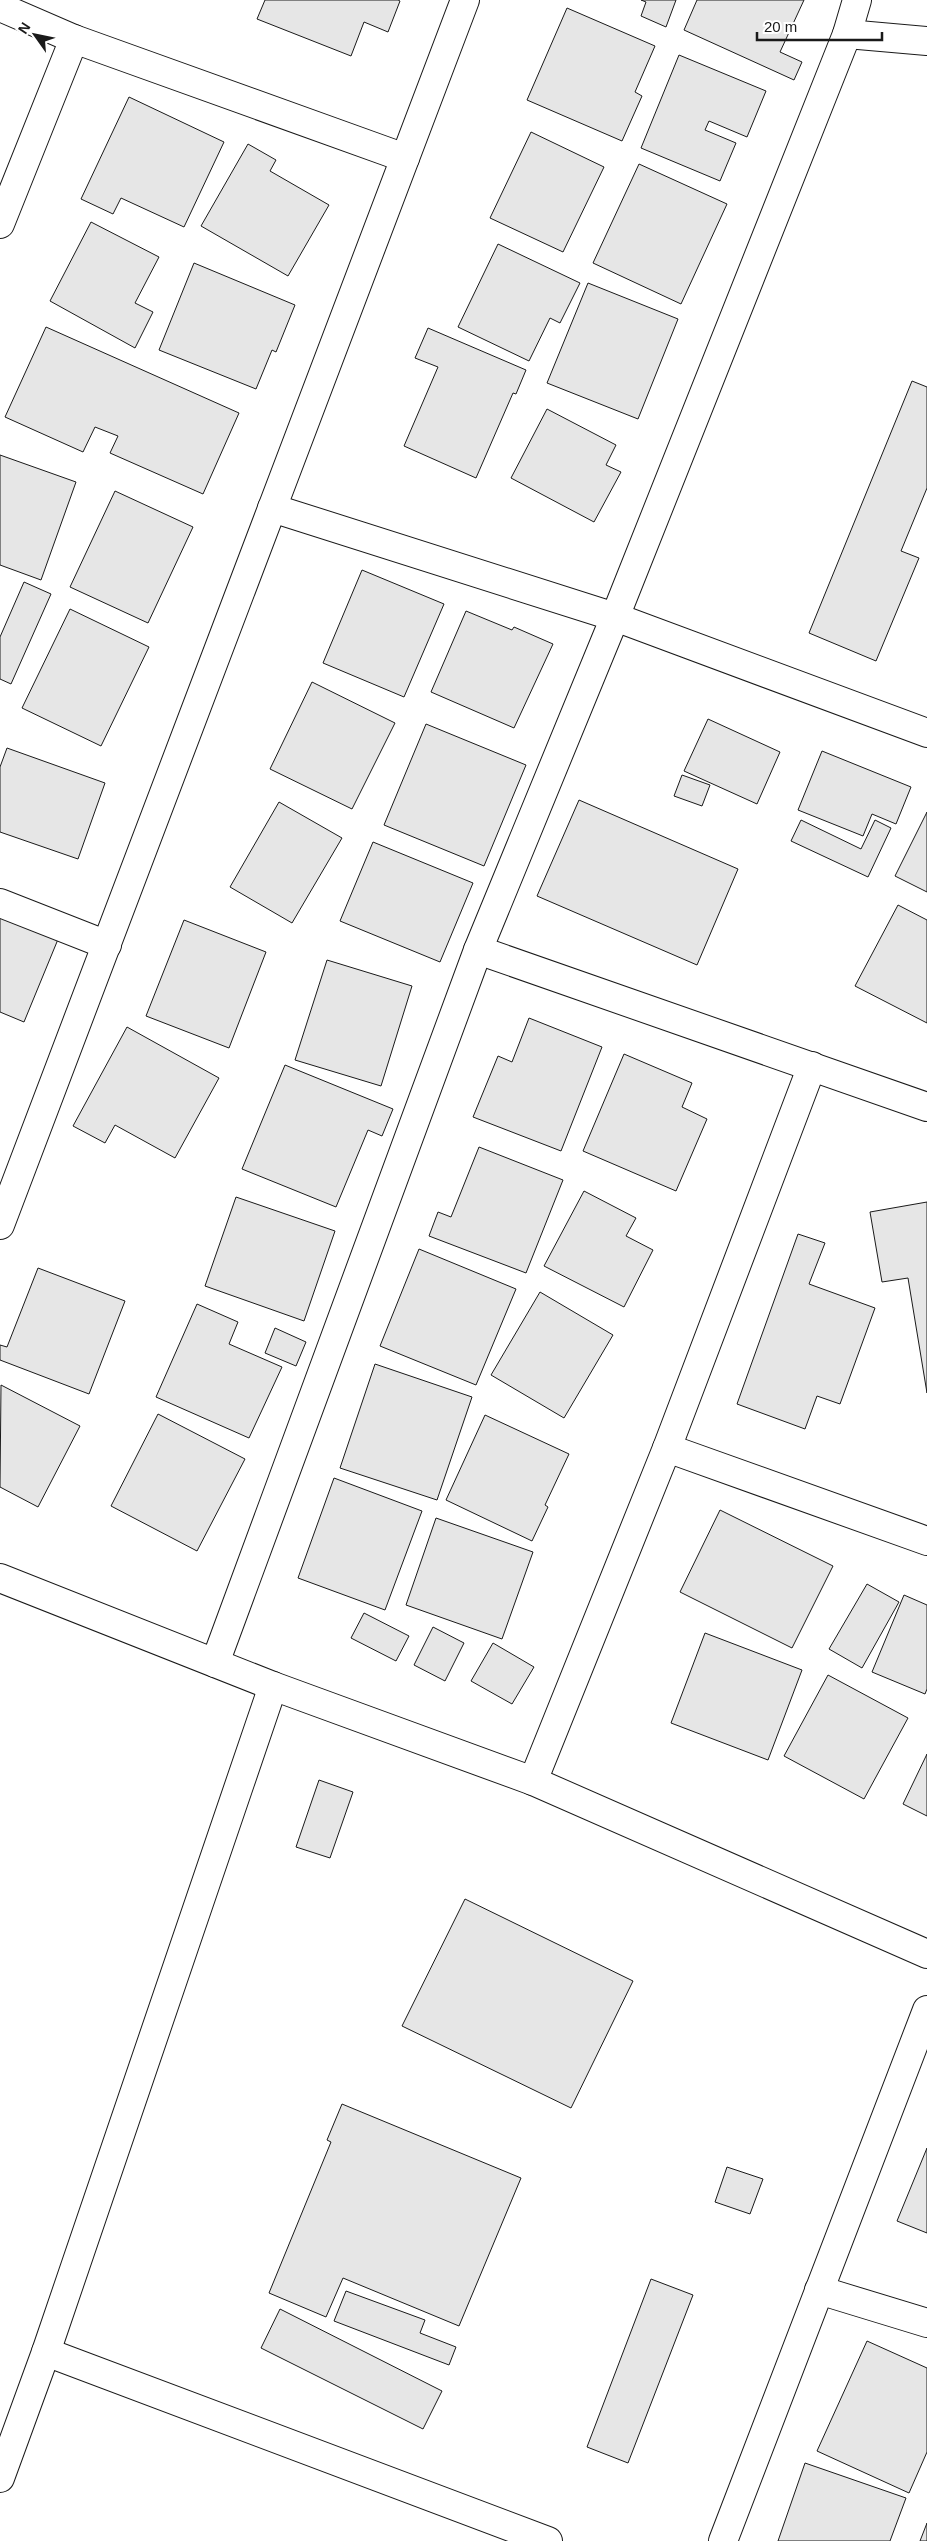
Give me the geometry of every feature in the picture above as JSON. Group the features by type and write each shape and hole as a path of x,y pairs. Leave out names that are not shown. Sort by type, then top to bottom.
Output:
{"street":[{"path":"0,1225 465,0"},
{"path":"215,1663 478,950 615,617 847,34 857,0"},
{"path":"0,7 74,39 405,158"},
{"path":"847,34 927,41"},
{"path":"0,224 74,39"},
{"path":"272,508 615,617 927,733"},
{"path":"0,903 107,945"},
{"path":"478,950 927,1107"},
{"path":"533,1782 667,1448 812,1066"},
{"path":"667,1448 927,1541"},
{"path":"0,1578 273,1686 533,1782 927,1954"},
{"path":"0,2478 46,2352 273,1686"},
{"path":"723,2541 927,2010"},
{"path":"819,2290 927,2323"},
{"path":"46,2352 548,2541"}],"building":[{"path":"265,0 400,1 388,32 364,22 351,56 257,19"},
{"path":"641,0 676,0 666,27 641,16 646,2"},
{"path":"697,0 804,0 780,52 802,62 794,80 684,30"},
{"path":"567,8 655,46 635,92 642,96 622,141 527,100"},
{"path":"679,55 766,91 747,137 709,121 705,130 736,143 720,181 641,148"},
{"path":"129,97 224,142 184,227 121,198 113,214 81,199"},
{"path":"531,132 604,167 563,252 490,218"},
{"path":"248,144 276,160 270,171 329,205 288,276 201,226"},
{"path":"639,164 727,204 681,304 593,263"},
{"path":"91,222 159,257 135,303 153,312 135,348 50,301"},
{"path":"498,244 580,283 560,323 550,318 529,361 458,327"},
{"path":"194,263 295,305 276,352 272,350 256,389 159,350"},
{"path":"588,283 678,319 638,419 547,383"},
{"path":"46,327 239,413 203,494 110,453 118,436 95,427 83,452 5,417"},
{"path":"428,328 526,370 516,394 513,393 476,478 404,446 438,367 415,358"},
{"path":"912,381 927,387 927,488 901,551 919,558 876,661 809,633"},
{"path":"547,409 616,445 606,465 621,472 594,522 511,478"},
{"path":"0,455 76,482 41,580 0,565"},
{"path":"115,491 193,527 148,623 70,587"},
{"path":"362,570 444,604 404,697 323,663"},
{"path":"24,582 51,594 11,684 0,679 0,637"},
{"path":"70,609 149,647 101,746 22,708"},
{"path":"466,611 512,630 514,627 553,644 514,728 431,692"},
{"path":"312,682 395,723 352,809 270,769"},
{"path":"708,719 780,752 757,804 684,771"},
{"path":"426,724 526,765 484,866 384,825"},
{"path":"7,748 105,783 78,859 0,832 0,767"},
{"path":"822,751 911,787 896,824 872,814 863,836 798,810"},
{"path":"682,775 710,785 702,806 674,796"},
{"path":"579,800 738,869 697,965 537,896"},
{"path":"279,802 342,838 292,923 230,887"},
{"path":"927,812 927,892 895,876"},
{"path":"801,820 861,849 875,820 891,828 868,877 791,841"},
{"path":"373,842 473,883 440,962 340,921"},
{"path":"898,905 927,920 927,1023 855,986"},
{"path":"0,908 61,932 24,1022 0,1012"},
{"path":"184,920 266,952 229,1048 146,1016"},
{"path":"327,960 412,986 381,1086 295,1060"},
{"path":"529,1018 602,1047 561,1151 473,1117 498,1056 512,1062"},
{"path":"127,1027 219,1078 175,1158 115,1125 105,1143 73,1126"},
{"path":"624,1054 692,1083 682,1107 707,1119 676,1191 583,1151"},
{"path":"285,1065 393,1109 382,1136 368,1130 336,1207 242,1169"},
{"path":"479,1147 563,1180 526,1273 429,1236 438,1212 451,1217"},
{"path":"584,1191 636,1218 626,1236 653,1250 624,1307 544,1266"},
{"path":"236,1197 335,1231 304,1321 205,1286"},
{"path":"927,1202 927,1393 908,1278 882,1282 870,1212"},
{"path":"798,1234 825,1243 809,1284 875,1308 840,1404 817,1396 805,1429 737,1404"},
{"path":"419,1249 516,1289 476,1385 380,1346"},
{"path":"38,1268 125,1301 89,1394 0,1360 0,1345 7,1347"},
{"path":"540,1292 613,1335 564,1418 491,1375"},
{"path":"197,1304 238,1322 229,1344 282,1367 249,1438 156,1397"},
{"path":"275,1328 306,1342 296,1366 265,1353"},
{"path":"375,1364 472,1397 437,1500 340,1468"},
{"path":"1,1385 80,1426 38,1507 0,1487"},
{"path":"158,1414 245,1459 197,1551 111,1506"},
{"path":"485,1415 569,1454 545,1505 548,1507 532,1541 446,1500"},
{"path":"334,1478 422,1511 385,1610 298,1578"},
{"path":"720,1510 833,1566 792,1648 680,1592"},
{"path":"436,1518 533,1552 502,1639 406,1605"},
{"path":"867,1584 899,1602 862,1668 829,1649"},
{"path":"904,1595 927,1605 927,1689 925,1694 872,1672"},
{"path":"364,1613 409,1636 396,1661 351,1638"},
{"path":"433,1627 464,1643 445,1681 414,1665"},
{"path":"705,1633 802,1670 768,1760 671,1723"},
{"path":"493,1643 534,1667 512,1704 471,1681"},
{"path":"828,1675 908,1718 864,1799 784,1756"},
{"path":"927,1754 927,1816 903,1804"},
{"path":"319,1780 353,1792 330,1858 296,1847"},
{"path":"465,1899 633,1981 571,2108 402,2026"},
{"path":"342,2104 521,2178 459,2326 343,2278 326,2317 269,2293 331,2142 327,2140"},
{"path":"927,2148 927,2233 897,2221"},
{"path":"727,2167 763,2179 750,2214 715,2202"},
{"path":"651,2279 693,2295 628,2463 587,2447"},
{"path":"346,2291 425,2320 420,2333 456,2347 449,2365 334,2321"},
{"path":"280,2309 442,2391 423,2429 261,2348"},
{"path":"867,2341 927,2368 927,2452 909,2493 817,2451"},
{"path":"805,2463 906,2498 890,2541 778,2541"},
{"path":"927,2523 927,2541 920,2541"}]}
